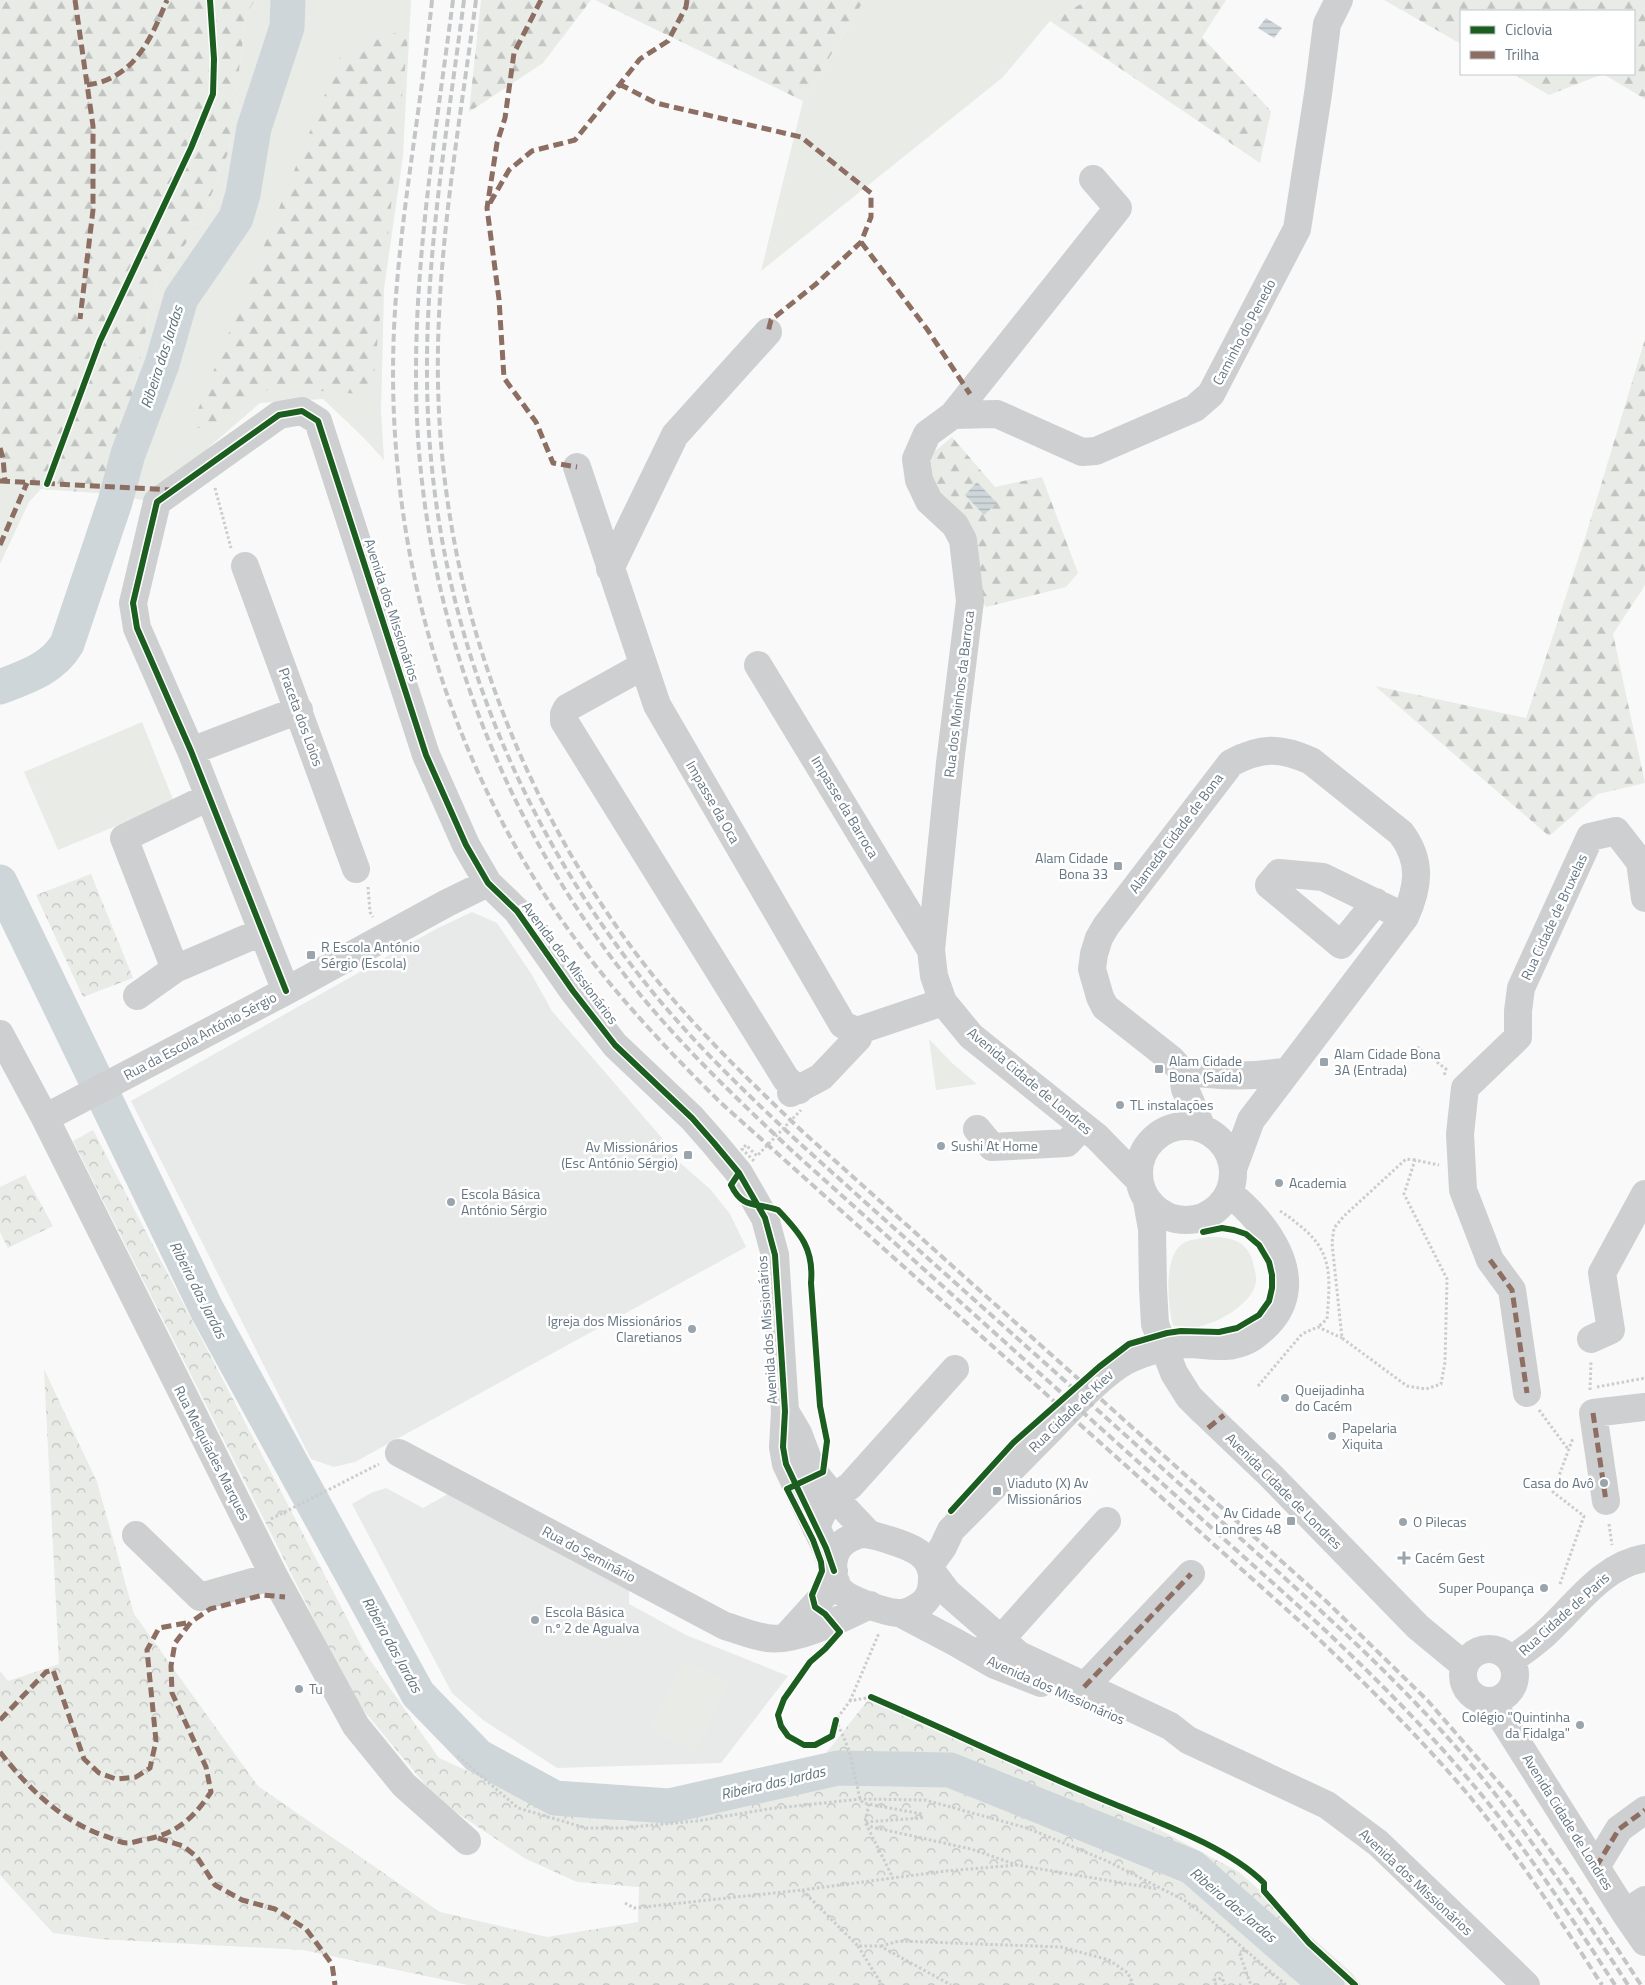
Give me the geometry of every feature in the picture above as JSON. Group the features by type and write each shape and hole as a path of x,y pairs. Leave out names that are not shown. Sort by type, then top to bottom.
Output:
{"street":[{"name":"Caminho do Penedo","path":"953,415 997,414 1082,452 1096,451 1196,408 1211,394 1297,229 1327,24 1339,0"},
{"name":"Rua dos Moinhos da Barroca","path":"943,1002 934,976 931,950 950,763 970,601 963,540 955,525 929,501 919,480 916,459 927,434 953,415 1118,208 1093,179"},
{"path":"610,569 676,435 768,332"},
{"name":"Avenida dos Missionários","path":"209,464 279,415 302,411 318,421 426,755 466,845 488,883 517,911 573,991 615,1044 692,1118 740,1173 765,1218 775,1255 785,1411 782,1447 786,1464 816,1528 835,1576"},
{"path":"209,464 157,502 133,603 137,628 191,751 261,932 286,991"},
{"name":"Impasse da Oca","path":"577,467 657,705 843,1025 857,1030"},
{"name":"Praceta dos Loios","path":"245,566 356,869"},
{"name":"Impasse da Barroca","path":"758,665 931,950"},
{"path":"643,666 567,708 564,714 564,721 797,1098 858,1038 857,1030 943,1002"},
{"path":"191,751 299,710"},
{"name":"Alameda Cidade de Bona","path":"1205,1130 1183,1080 1171,1059 1105,1007 1095,985 1092,969 1094,954 1099,938 1106,926 1231,762 1247,754 1265,750 1281,751 1298,755 1311,762 1401,833 1414,855 1416,886 1406,917 1251,1120 1231,1181"},
{"path":"175,969 124,838 209,797"},
{"name":"Rua Cidade de Bruxelas","path":"1527,1393 1512,1290 1490,1260 1463,1190 1460,1134 1465,1088 1518,1037 1518,1011 1521,988 1590,837 1616,831 1640,862 1645,898"},
{"name":"Rua da Escola António Sérgio","path":"44,1118 488,883"},
{"path":"1376,902 1406,917"},
{"path":"137,996 175,969 261,932"},
{"name":"Avenida Cidade de Londres","path":"943,1002 971,1036 1090,1132 1143,1190 1152,1229 1154,1324 1174,1373 1189,1398 1270,1475 1418,1627 1464,1664"},
{"name":"Rua Melquíades Marques","path":"0,1034 274,1576 356,1726 404,1785 467,1841"},
{"path":"1166,1130 1183,1080 1220,1076 1264,1076 1288,1071"},
{"path":"1205,1130 1251,1120"},
{"path":"1196,1218 1219,1206 1231,1181 1231,1158 1226,1147 1218,1138 1205,1130 1182,1126 1166,1130 1151,1141 1143,1153 1139,1166 1143,1190 1156,1210 1168,1216 1237,1221 1270,1240"},
{"path":"977,1129 992,1147 1067,1144 1090,1132"},
{"name":"Avenida Cidade de Londres","path":"1090,1132 1122,1141 1166,1130"},
{"name":"Rua Cidade de Kiev","path":"931,1568 951,1530 1100,1380 1120,1364 1143,1354 1190,1344 1232,1346 1255,1338 1273,1318 1284,1294 1286,1281 1284,1267 1279,1253 1265,1229 1239,1200 1231,1181"},
{"path":"1591,1339 1611,1330 1602,1273 1645,1194"},
{"name":"Avenida Cidade de Londres","path":"1153,1288 1162,1246 1196,1218"},
{"path":"816,1528 823,1509 834,1497 850,1486 955,1369"},
{"path":"1606,1501 1592,1401 1645,1407"},
{"name":"Avenida dos Missionários","path":"785,1411 798,1433 812,1470 868,1534"},
{"name":"Rua do Seminário","path":"399,1453 726,1626 768,1638 785,1638 833,1623 886,1610"},
{"name":"Avenida dos Missionários","path":"955,1642 988,1647 1001,1639 1107,1521"},
{"name":"Rua Cidade de Kiev","path":"909,1546 951,1530"},
{"path":"859,1534 868,1534 909,1546 921,1554 931,1568 932,1586 929,1596 914,1609 886,1610 848,1595 840,1589 835,1576 835,1552 842,1543 859,1534"},
{"path":"136,1535 200,1597 274,1576"},
{"name":"Rua Cidade de Paris","path":"1511,1660 1548,1632 1578,1600 1616,1568 1645,1558"},
{"name":"Avenida dos Missionários","path":"931,1568 947,1592 1019,1655 1170,1726 1188,1740 1327,1805 1378,1843 1526,1985"},
{"path":"1084,1687 1191,1574"},
{"path":"785,1638 835,1576"},
{"name":"Avenida dos Missionários","path":"886,1610 955,1642 995,1665 1050,1686 1164,1738 1188,1740"},
{"path":"1484,1648 1502,1651 1511,1660 1515,1672 1514,1685 1500,1699 1482,1701 1474,1697 1463,1683 1464,1664 1470,1655 1484,1648"},
{"name":"Avenida Cidade de Londres","path":"1491,1701 1596,1866 1635,1907 1645,1942"},
{"path":"1596,1866 1619,1829 1645,1810"}],"path":[{"path":"209,464 232,550 245,566"},
{"path":"356,869 367,877 370,912 386,936"},
{"path":"1417,1046 1446,1069 1444,1077"},
{"path":"754,1161 742,1149 746,1145 758,1156 797,1098"},
{"path":"1342,1338 1332,1243 1334,1228 1406,1159 1442,1166"},
{"path":"1318,1327 1342,1338 1407,1386 1426,1389 1441,1384 1446,1362 1447,1280 1404,1194 1415,1160"},
{"path":"1258,1386 1302,1334 1318,1327 1326,1319 1329,1293 1329,1272 1324,1256 1313,1236 1276,1209"},
{"path":"1592,1401 1645,1378"},
{"path":"1527,1393 1569,1450"},
{"path":"278,1515 360,1475"},
{"path":"1553,1492 1584,1516 1559,1587"},
{"path":"1606,1501 1616,1568"},
{"path":"832,1736 836,1720 850,1701 886,1610"},
{"path":"850,1701 871,1697 880,1700"},
{"path":"836,1720 849,1750 858,1792 863,1803 922,1814 922,1818 865,1822"},
{"path":"458,1756 518,1808 586,1828 622,1828 697,1821 768,1809 860,1799 925,1800 1027,1828 1107,1861 1184,1900 1207,1917 1286,1985"},
{"path":"869,1804 865,1822 893,1878"},
{"path":"865,1822 872,1828 970,1849 1017,1865 1164,1890"},
{"path":"625,1903 634,1908 1017,1865"},
{"path":"802,1890 858,1946 882,1985"},
{"path":"858,1946 880,1946 899,1941 1062,1947 1109,1960 1128,1973 1132,1985"},
{"path":"880,1946 951,1985"},
{"path":"1245,1950 1240,1955 1251,1985"},
{"path":"1216,1985 1214,1980 1222,1978 1225,1985"}],"shaded area":[{"path":"1266,18 1282,28 1274,38 1258,28"},
{"path":"977,482 997,503 984,515 965,495"},
{"name":"Escola Básica António Sérgio","path":"472,912 497,923 532,975 552,1011 662,1138 678,1161 710,1189 730,1214 746,1247 355,1462 334,1467 311,1459 131,1101 436,929"},
{"name":"Escola Básica n.º 2 de Agualva","path":"386,1488 423,1508 455,1490 629,1584 629,1604 686,1635 788,1676 721,1763 557,1768 483,1720 452,1693 352,1504 371,1493"}],"green space":[{"path":"0,0 255,0 246,15 229,150 199,226 156,283 112,494 41,489 0,480"},
{"path":"255,0 411,0 403,156 384,289 381,411 384,460 323,399 260,403 147,501 112,494 156,283 199,226 229,150 246,14"},
{"path":"481,0 591,0 543,63 469,112"},
{"path":"595,0 864,0 803,101"},
{"path":"864,0 1088,0 1050,21 1002,78 761,271 803,101"},
{"path":"1088,0 1226,0 1202,37 1271,111 1260,163 1050,21"},
{"path":"1384,0 1645,0 1645,99 1605,75 1635,75 1635,10 1460,10 1460,43"},
{"path":"409,28 372,395 271,387 216,430 191,427 342,52"},
{"path":"1515,75 1600,75 1549,95"},
{"path":"1645,339 1645,585 1613,634 1645,783 1598,794 1549,836 1375,686 1526,718 1585,538"},
{"path":"952,437 995,487 1042,477 1078,573 1066,587 986,607 977,594 930,488 926,471 935,451"},
{"path":"0,480 41,489 29,502 0,564"},
{"path":"142,722 174,802 58,850 24,772"},
{"path":"91,874 133,978 83,997 36,895"},
{"path":"929,1039 952,1063 977,1084 936,1090"},
{"path":"93,1130 365,1653 439,1758 530,1799 583,1814 623,1821 661,1820 743,1807 793,1795 868,1700 1145,1822 1239,1872 1353,1974 1361,1985 468,1985 303,1950 99,1939 53,1933 0,1875 0,1671 8,1681 59,1664 44,1369 97,1482 134,1614 258,1786 440,1912 547,1937 638,1922 639,1887 577,1882 524,1858 438,1800 355,1700 73,1141"},
{"path":"25,1175 53,1226 8,1248 0,1232 0,1187"},
{"path":"1208,1237 1232,1239 1244,1246 1252,1258 1256,1277 1253,1290 1241,1305 1214,1322 1197,1327 1173,1326 1168,1283 1172,1260 1176,1251 1185,1242"},
{"path":"684,1659 731,1681 696,1752 650,1730"}],"waterway":[{"name":"Ribeira das Jardas","path":"0,687 29,676 46,666 61,653 67,644 115,502 128,454 162,364 181,298 236,218 243,194 254,128 287,27 288,0"},
{"name":"Ribeira das Jardas","path":"180,289 184,292"},
{"name":"Ribeira das Jardas","path":"0,882 207,1310 418,1694 478,1756 555,1798 669,1806 838,1768 950,1770 1192,1867 1327,1985"}],"railway":[{"path":"432,0 400,247 394,329 394,405 399,481 410,556 427,630 450,703 478,773 512,841 552,906 590,959 653,1033 721,1103 1305,1626 1411,1731 1452,1775 1506,1843 1602,1985"},
{"path":"453,0 423,232 416,372 419,454 430,535 447,615 471,693 501,768 537,842 579,912 627,978 684,1045 725,1087 789,1148 1313,1619 1420,1725 1461,1770 1534,1863 1615,1985"},
{"path":"464,0 439,187 430,282 427,376 431,461 443,544 462,625 487,705 520,782 559,856 604,927 655,995 688,1033 741,1087 795,1139 1294,1587 1361,1649 1425,1713 1480,1775 1525,1833 1628,1985"},
{"path":"476,0 452,173 440,304 438,348 440,428 448,507 463,585 485,661 512,736 545,808 584,877 629,944 669,994 711,1042 803,1132 1327,1602 1428,1701 1513,1799 1572,1880 1641,1985"}],"marked path":[{"path":"75,0 93,126 93,210 80,319"},
{"path":"87,85 117,75 129,66 147,42 167,0"},
{"path":"541,0 514,53 505,118 497,143 487,208 499,299 504,378 536,422 553,463 577,467"},
{"path":"490,203 509,170 532,151 575,140 640,59 668,41 686,7 687,0"},
{"path":"619,84 656,103 801,137 871,193 871,217 861,242 816,284 771,320 768,332"},
{"path":"861,242 927,329 970,394"},
{"path":"0,448 3,458 5,482"},
{"path":"0,481 172,490"},
{"path":"0,545 27,483"},
{"path":"1490,1260 1512,1290 1527,1393"},
{"path":"1593,1413 1606,1501"},
{"path":"1208,1428 1224,1415"},
{"path":"1084,1687 1191,1574"},
{"path":"0,1752 46,1802 89,1830 127,1843 154,1838 174,1830 190,1818 211,1792 206,1767 172,1693 171,1666 175,1643 191,1622 210,1609 263,1595 285,1597"},
{"path":"0,1720 46,1672 53,1670 84,1759 99,1773 116,1779 136,1777 150,1768 156,1741 147,1650 159,1628 191,1622"},
{"path":"1596,1867 1619,1829 1645,1810"},
{"path":"158,1838 183,1846 197,1857 215,1885 242,1900 275,1909 306,1929 332,1964 335,1985"}],"cycle path":[{"path":"47,484 100,341 191,148 213,94 214,59 210,0"},
{"path":"286,991 191,751 137,628 133,603 157,502 279,415 302,411 318,421 426,755 466,845 488,883 517,911 573,991 615,1045 692,1118 714,1143 739,1173 765,1218 775,1255 785,1411 783,1447 786,1464 826,1548 834,1571"},
{"path":"739,1173 731,1185 740,1198 751,1204 778,1210 799,1235 808,1251 820,1406 827,1441 823,1472 787,1489 813,1540 821,1562 822,1571 812,1595 815,1607 825,1614 840,1632 810,1662 784,1699 778,1715 781,1726 788,1736 804,1745 815,1745 832,1736 836,1720"},
{"path":"951,1511 1013,1443 1099,1367 1129,1344 1167,1333 1181,1331 1219,1332 1237,1328 1259,1315 1269,1301 1272,1288 1269,1262 1259,1245 1246,1234 1234,1230 1222,1228 1203,1232"},
{"path":"871,1697 1053,1778 1193,1837 1232,1858 1264,1883 1264,1891 1309,1943 1355,1985"}],"place":[{"name":"Alam Cidade Bona 33","path":"1118,866"},
{"name":"R Escola António Sérgio (Escola)","path":"311,955"},
{"name":"Alam Cidade Bona 3A (Entrada)","path":"1324,1062"},
{"name":"Alam Cidade Bona (Saída)","path":"1159,1069"},
{"name":"TL instalações","path":"1120,1105"},
{"name":"Sushi At Home","path":"941,1146"},
{"name":"Av Missionários (Esc António Sérgio)","path":"688,1155"},
{"name":"Academia","path":"1279,1183"},
{"name":"Escola Básica António Sérgio","path":"451,1202"},
{"name":"Igreja dos Missionários Claretianos","path":"692,1329"},
{"name":"Queijadinha do Cacém","path":"1285,1398"},
{"name":"Papelaria Xiquita","path":"1332,1436"},
{"name":"Casa do Avô","path":"1604,1483"},
{"name":"Viaduto (X) Av Missionários","path":"997,1491"},
{"name":"Av Cidade Londres 48","path":"1291,1521"},
{"name":"O Pilecas","path":"1403,1522"},
{"name":"Cacém Gest","path":"1404,1558"},
{"name":"Super Poupança","path":"1544,1588"},
{"name":"Escola Básica n.º 2 de Agualva","path":"535,1620"},
{"name":"Tu","path":"299,1689"},
{"name":"Colégio \"Quintinha da Fidalga\"","path":"1580,1725"}]}
